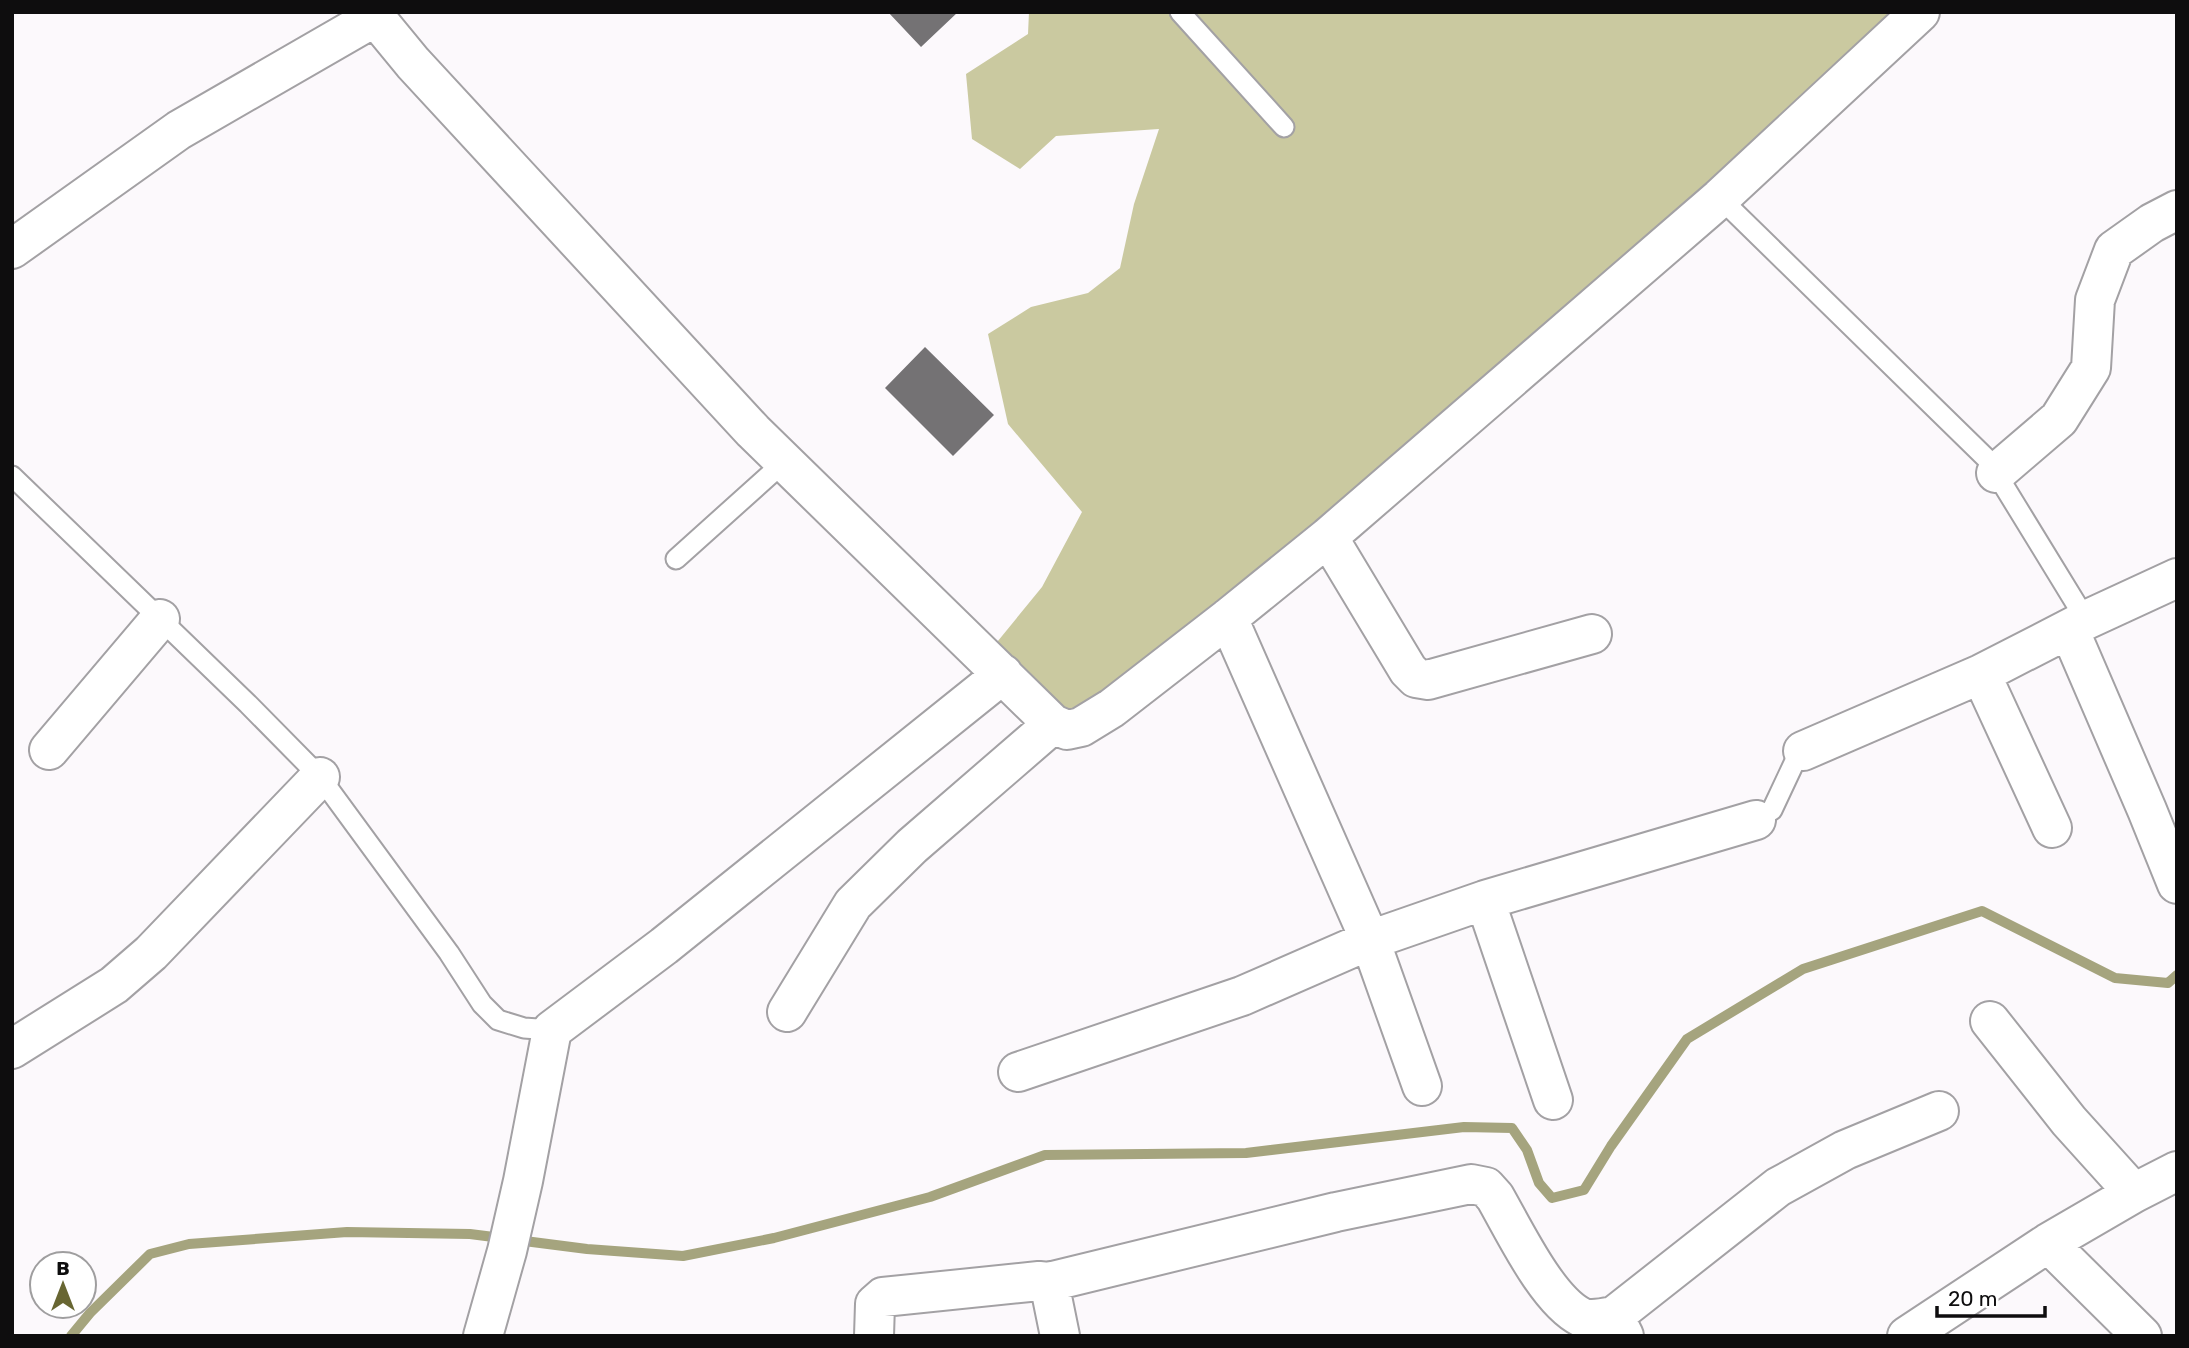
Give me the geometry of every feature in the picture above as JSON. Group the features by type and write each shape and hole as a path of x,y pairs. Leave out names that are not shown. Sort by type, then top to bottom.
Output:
{"street":[{"path":"12,249 178,130 373,14 432,84 752,431 1053,724 1067,730 1081,727 1112,708 1328,537 1720,198 1920,12"},
{"path":"1996,473 2059,419 2091,368 2095,300 2114,250 2152,223 2177,210"},
{"path":"1328,537 1408,670 1416,678 1428,680 1592,634"},
{"path":"1803,751 1981,674 2177,578"},
{"path":"1228,618 1370,940 1422,1086"},
{"path":"50,750 160,619"},
{"path":"2078,625 2177,884"},
{"path":"477,1334 510,1235 552,1030 664,946 1003,674"},
{"path":"1981,674 2052,828"},
{"path":"788,1012 853,904 912,846 1053,724"},
{"path":"12,1049 114,985 151,953 320,777"},
{"path":"1018,1072 1242,996 1370,940 1485,900 1756,820"},
{"path":"1485,900 1553,1100"},
{"path":"1990,1021 2069,1121 2134,1193"},
{"path":"874,1336 875,1304 883,1297 1014,1283 1049,1282 1336,1212 1471,1184 1486,1187 1495,1197 1547,1286 1566,1306 1596,1326 1778,1187 1845,1150 1940,1111"},
{"path":"1907,1336 2049,1243 2177,1171"},
{"path":"2049,1243 2142,1336"},
{"path":"1049,1282 1060,1336"}],"lane":[{"path":"1181,12 1284,127"},
{"path":"1720,198 1988,460 2078,625"},
{"path":"676,559 785,462"},
{"path":"12,477 320,777 449,953 482,1004 498,1020 524,1028 552,1030"},
{"path":"1756,820 1772,810 1795,761 1803,751"}],"green space":[{"path":"1029,12 1901,12 1319,527 1069,717 993,647 1042,587 1082,512 1008,424 988,334 1031,307 1088,293 1120,268 1134,204 1159,129 1056,136 1020,169 972,139 966,74 1028,34"}],"building":[{"path":"888,12 958,12 921,47"},
{"path":"925,347 994,415 953,456 885,388"}],"waterway":[{"path":"71,1336 90,1313 150,1254 189,1244 347,1232 470,1234 587,1249 683,1256 774,1238 930,1197 1045,1155 1246,1153 1464,1127 1512,1128 1527,1150 1539,1183 1552,1198 1584,1190 1611,1146 1687,1039 1803,969 1982,911 2115,978 2168,983 2177,975"}]}
